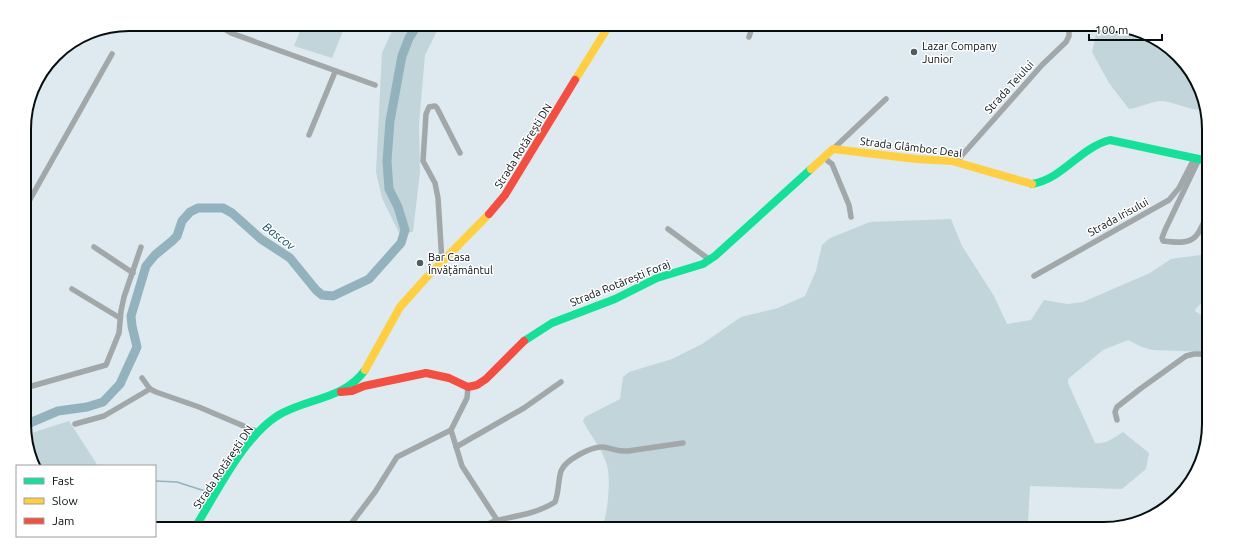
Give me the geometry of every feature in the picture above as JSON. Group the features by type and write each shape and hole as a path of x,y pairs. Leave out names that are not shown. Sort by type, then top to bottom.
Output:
{"main road":[{"name":"Strada Rotărești DN","path":"199,522 258,432 272,419 338,392 352,384 363,374 400,308 505,194 606,31"},
{"name":"Strada Glâmboc Deal","path":"833,149 956,162 1031,184 1039,184 1048,180 1093,145 1102,141 1110,140 1202,160"},
{"name":"Strada Rotărești Foraj","path":"468,387 482,382 519,344 552,324 615,299 657,278 710,260 721,252 833,149"},
{"path":"338,392 352,391 364,386 426,373 448,378 468,387"},
{"path":"363,374 364,386"}],"street":[{"path":"228,31 335,72 375,85"},
{"path":"749,37 751,31"},
{"name":"Strada Teiului","path":"956,162 1042,64 1066,42 1069,36 1069,31"},
{"path":"31,198 112,54"},
{"path":"309,135 335,72"},
{"name":"Strada Rotărești Foraj","path":"833,149 886,99"},
{"path":"442,263 438,198 435,183 423,161 426,114 430,107 435,106 437,108 460,153"},
{"path":"824,158 832,164 849,205 851,217"},
{"path":"1196,159 1165,230 1162,238 1163,241 1186,242 1193,240 1197,237 1202,226"},
{"name":"Strada Irisului","path":"1034,276 1169,200 1179,188 1196,159"},
{"path":"668,230 710,260"},
{"path":"94,247 133,273"},
{"path":"31,386 106,365 119,333 124,297 141,247"},
{"path":"72,289 120,318"},
{"path":"1118,420 1115,412 1117,407 1186,356 1202,354"},
{"path":"142,378 150,389 200,407 258,432"},
{"path":"456,447 524,408 561,382"},
{"path":"352,522 375,492 392,462 397,457 451,430 467,398 468,387"},
{"path":"75,424 104,416 150,389"},
{"path":"451,430 462,466 468,478 485,500 497,520"},
{"path":"493,522 530,512 548,506 554,502 562,469 569,461 591,449 603,447 618,452 683,443"}],"shaded area":[{"path":"300,31 343,31 332,58 294,46"},
{"path":"392,31 438,31 425,55 419,124 420,172 413,232 399,233 382,198 376,172 382,53"},
{"path":"1099,31 1104,31 1135,36 1164,51 1182,69 1189,80 1195,92 1200,110 1163,101 1129,109 1109,83 1092,52 1096,34"},
{"path":"951,219 962,246 994,296 1007,324 1031,320 1044,300 1067,304 1083,302 1150,273 1171,259 1202,255 1202,303 1196,308 1195,311 1202,316 1202,352 1153,350 1142,347 1128,340 1103,350 1068,379 1068,383 1095,443 1106,442 1123,432 1149,453 1146,469 1122,489 1030,486 1028,522 603,522 609,488 607,465 603,454 583,421 585,417 620,399 623,377 629,372 672,359 702,344 741,317 778,308 805,296 816,271 822,245 830,238 870,222"},
{"path":"69,421 97,465 40,465 34,449 32,433"}],"waterway":[{"name":"Bascov","path":"31,422 58,411 87,407 103,402 120,384 137,347 131,316 146,266 155,255 177,236 182,221 190,212 198,208 223,208 232,213 261,239 290,258 316,290 322,295 333,296 369,279 401,243 405,230 398,207 389,189 387,161 390,121 402,56 414,31"},
{"path":"156,481 177,482 208,492"}],"traffic: fast":[{"path":"1032,184 1053,176 1089,150 1110,140 1202,160"},
{"path":"524,341 552,323 615,299 657,278 703,264 715,256 811,169"},
{"path":"198,522 241,453 264,426 288,410 336,393 356,380 365,370"}],"traffic: slow":[{"path":"575,80 606,31"},
{"path":"811,169 833,149 916,159 952,161 1032,184"},
{"path":"365,370 400,307 426,278 489,214"}],"traffic: jam":[{"path":"489,214 505,195 575,80"},
{"path":"341,392 352,391 364,386 426,373 449,378 468,387 477,385 486,379 524,341"}],"place":[{"name":"Lazar Company Junior","path":"914,52"},
{"name":"Bar Casa Învățământul","path":"420,263"}]}
